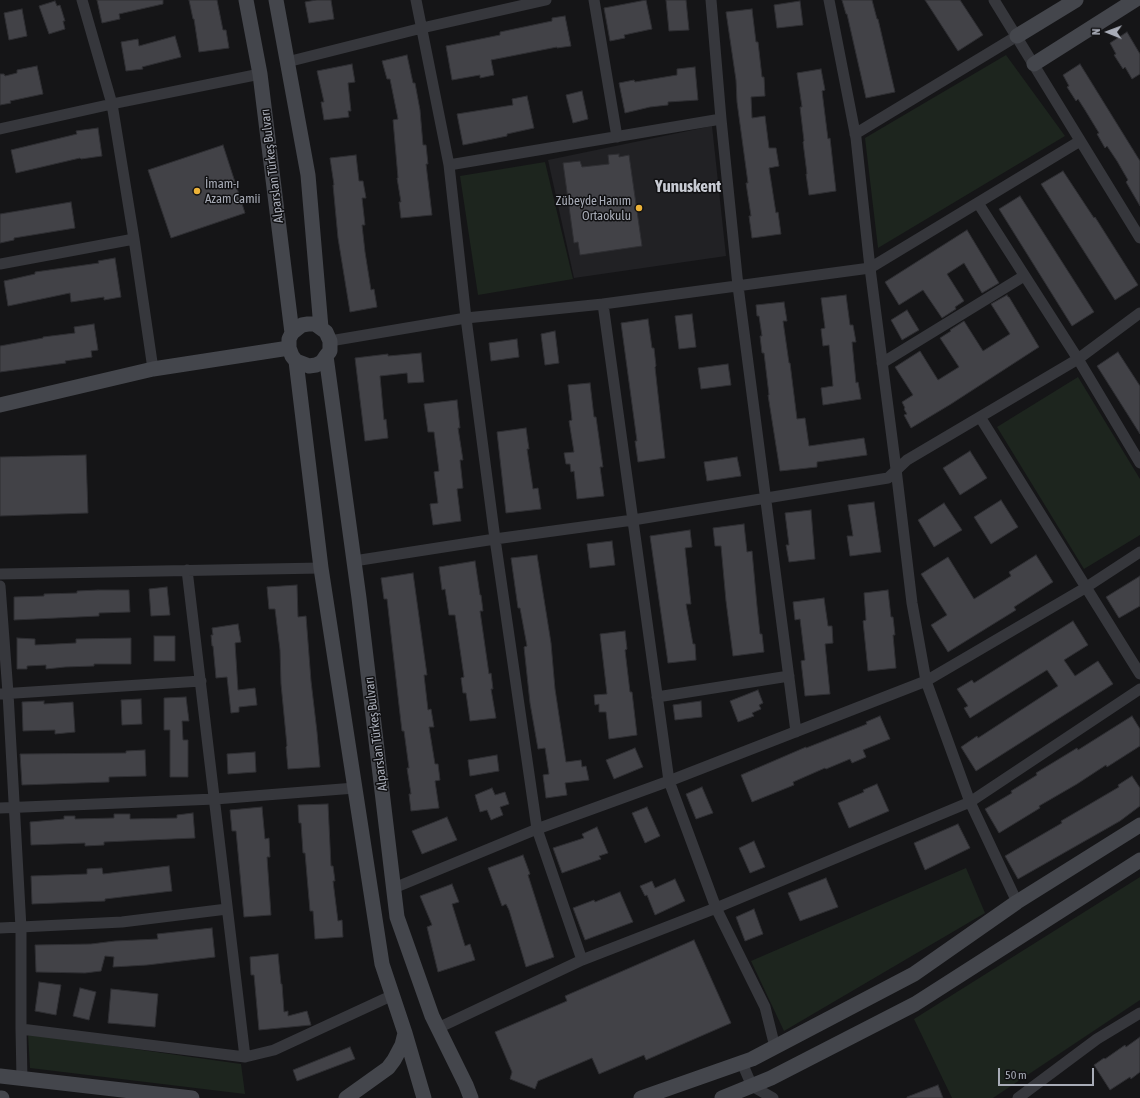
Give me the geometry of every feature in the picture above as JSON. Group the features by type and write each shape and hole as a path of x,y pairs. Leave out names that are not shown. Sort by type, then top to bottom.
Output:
{"main road":[{"name":"Alparslan Türkeş Bulvarı","path":"246,0 260,74 292,333 289,338 289,348 296,361 321,568 382,964 405,1033 424,1098"},
{"path":"276,0 308,175 321,328"},
{"path":"1017,36 1076,0"},
{"path":"1034,64 1135,0"},
{"path":"292,333 302,325 315,324 326,332 330,341"},
{"name":"Alparslan Türkeş Bulvarı","path":"330,341 330,351 326,356 354,561 397,917 432,1016 471,1098"},
{"path":"4,404 153,369 289,348"},
{"path":"296,361 309,366 316,365 322,362 326,356"},
{"path":"641,1098 752,1059 914,974 1017,902 1140,825"},
{"path":"722,1098 771,1078 915,1004 1140,860"},
{"path":"346,1098 388,1068 400,1050 405,1033"},
{"path":"0,1076 192,1098"}],"street":[{"path":"82,0 112,104 153,369"},
{"path":"416,0 449,166 466,318 494,539 537,829 582,960"},
{"path":"287,62 422,28 546,0"},
{"path":"594,0 617,137"},
{"path":"711,0 721,120 738,286 796,732"},
{"path":"829,0 855,134 870,268 912,603 926,681 970,802 1017,902"},
{"path":"994,0 1140,238"},
{"path":"855,134 1017,36"},
{"path":"0,129 112,104 260,74"},
{"path":"449,166 721,120"},
{"path":"330,341 466,318 602,304 870,268 1080,141"},
{"path":"978,203 1078,360 1140,463"},
{"path":"0,264 134,239"},
{"path":"882,362 1024,276"},
{"path":"602,304 669,781 716,908 766,1007 775,1047"},
{"path":"354,561 494,539 633,520 888,478 896,469 908,460 1078,360 1140,313"},
{"path":"980,417 1085,588 1140,674"},
{"path":"394,888 537,829 669,781 926,681 1085,588 1140,552"},
{"path":"0,574 321,568"},
{"path":"187,570 245,1057"},
{"path":"0,586 4,693 14,808 21,928 22,1079"},
{"path":"657,697 789,676"},
{"path":"4,693 201,681"},
{"path":"438,1028 582,960 716,908 970,802 1140,690"},
{"path":"0,808 215,799 355,788"},
{"path":"0,928 122,922 228,909"},
{"path":"21,1029 245,1057 274,1050 393,995"},
{"path":"1018,1098 1097,1040 1140,1013"},
{"path":"742,1063 752,1086 773,1098"}],"shaded area":[{"path":"1006,55 1065,136 878,248 865,138"},
{"name":"Zübeyde Hanım Ortaokulu","path":"712,126 726,256 574,278 548,160"},
{"path":"545,162 573,279 478,295 460,176"},
{"path":"1078,377 1140,479 1140,535 1084,569 997,427"},
{"path":"966,868 985,913 784,1031 751,961"},
{"path":"1140,877 1140,1000 993,1098 952,1098 914,1019"},
{"path":"28,1034 241,1064 245,1094 30,1068"}],"building":[{"path":"97,0 163,0 163,4 119,14 120,19 102,23"},
{"path":"189,0 217,0 223,30 226,30 229,48 199,52 194,19"},
{"path":"331,0 334,19 309,23 305,2"},
{"path":"646,0 652,29 624,35 625,38 610,41 604,8"},
{"path":"666,0 686,0 689,30 669,31"},
{"path":"842,0 872,0 878,19 895,92 866,98 847,14"},
{"path":"925,0 960,0 983,35 958,51"},
{"path":"55,1 57,6 60,5 65,21 63,21 65,29 49,34 39,6"},
{"path":"800,1 803,25 777,28 774,5"},
{"path":"22,9 27,36 9,40 4,13"},
{"path":"752,9 762,77 764,77 765,96 751,97 752,118 765,116 769,148 776,148 779,166 769,168 781,234 752,238 749,216 751,216 746,183 748,183 737,102 736,80 726,12"},
{"path":"565,16 571,46 557,47 491,60 494,75 480,78 480,75 452,80 446,46 500,35 500,32 552,21 552,18"},
{"path":"1127,32 1140,54 1140,74 1132,79 1125,67 1123,69 1114,55 1116,54 1110,43"},
{"path":"175,36 181,57 142,67 143,69 126,71 121,42 138,39 139,46"},
{"path":"407,55 413,83 415,83 420,110 423,145 426,145 428,164 426,164 432,215 401,218 399,202 401,202 397,178 393,120 398,119 390,79 387,79 382,61"},
{"path":"352,64 355,82 348,83 351,111 348,111 349,117 324,120 321,102 324,102 317,71"},
{"path":"1080,64 1140,161 1140,206 1126,182 1128,180 1117,161 1107,146 1105,148 1097,134 1099,133 1085,110 1078,99 1076,101 1067,87 1069,86 1063,75"},
{"path":"37,66 43,94 10,101 11,103 0,105 0,74 4,74 5,76 17,73 17,70"},
{"path":"695,67 698,100 668,102 668,105 650,107 625,113 619,83 677,75 677,69"},
{"path":"821,69 825,90 822,91 828,139 830,138 836,191 809,195 800,107 802,107 797,73"},
{"path":"582,91 588,119 573,123 566,95"},
{"path":"527,96 534,128 507,134 507,136 463,145 457,114 513,105 512,99"},
{"path":"98,128 102,156 80,158 16,173 11,150 77,134 76,131"},
{"name":"İmam-ı Azam Camii","path":"223,145 245,213 171,238 148,170"},
{"path":"619,154 619,157 629,155 642,246 580,255 578,242 574,243 563,163 580,161 582,167 609,164 608,155"},
{"path":"356,155 359,181 363,181 366,198 362,198 365,225 362,225 365,252 371,290 374,289 377,307 350,312 338,238 334,185 330,158"},
{"path":"1063,171 1094,218 1095,217 1138,285 1115,300 1041,184"},
{"path":"1020,196 1094,312 1072,326 999,209"},
{"path":"71,202 75,228 14,238 14,240 0,243 0,214"},
{"path":"967,230 999,283 982,293 964,263 947,274 964,301 955,307 956,309 942,318 923,290 899,305 885,282"},
{"path":"115,258 121,297 104,300 104,297 71,302 70,293 8,306 4,281 35,274 35,272 99,263 98,261"},
{"path":"846,295 850,325 853,325 856,342 852,342 856,383 858,382 861,399 823,405 821,388 833,386 829,345 823,346 821,329 825,328 821,298"},
{"path":"1007,295 1039,347 911,428 904,415 907,414 902,402 913,395 895,367 920,351 938,380 959,367 940,338 964,321 983,351 1010,334 991,304"},
{"path":"784,302 787,321 783,321 797,419 805,418 809,446 864,438 867,455 817,462 817,467 780,471 768,395 764,353 762,353 760,336 762,336 756,305"},
{"path":"907,310 919,330 902,340 891,320"},
{"path":"692,314 696,347 679,349 675,316"},
{"path":"648,319 652,348 654,348 665,458 638,462 635,441 637,441 621,323"},
{"path":"94,324 98,350 91,351 92,357 65,361 66,363 0,372 0,346 43,337 75,333 74,327"},
{"path":"555,331 559,363 545,365 541,334"},
{"path":"517,339 519,357 491,361 489,343"},
{"path":"1118,352 1140,386 1140,434 1097,366"},
{"path":"421,353 424,382 408,383 407,373 380,376 384,420 386,419 388,438 365,441 355,358 388,354 388,356"},
{"path":"728,364 731,385 701,389 698,368"},
{"path":"590,383 594,417 596,417 603,467 600,467 604,496 577,499 574,471 571,472 570,464 566,464 564,453 574,452 569,421 572,420 568,385"},
{"path":"457,400 460,428 458,428 463,460 460,460 463,488 457,489 461,521 433,525 430,504 438,503 434,472 439,471 434,432 428,432 424,404"},
{"path":"526,428 529,449 527,449 533,489 538,488 541,509 506,513 497,432"},
{"path":"970,451 987,478 960,495 943,468"},
{"path":"86,455 88,513 0,516 0,457"},
{"path":"737,457 741,476 707,481 704,462"},
{"path":"1001,500 1018,527 991,544 974,517"},
{"path":"874,502 881,552 850,556 847,536 853,536 848,505"},
{"path":"944,503 962,530 934,547 918,520"},
{"path":"811,510 815,559 789,562 786,545 789,545 785,513"},
{"path":"744,524 747,552 752,551 760,634 762,634 764,652 733,656 721,546 715,546 713,528"},
{"path":"690,530 692,547 685,548 691,604 686,604 693,644 695,644 696,660 668,663 650,536"},
{"path":"612,541 615,565 590,568 587,544"},
{"path":"537,555 551,643 555,689 566,762 581,760 582,767 586,766 589,780 565,783 567,795 546,798 543,775 549,774 545,748 538,749 530,703 524,647 527,646 520,608 518,608 511,558"},
{"path":"1036,555 1053,582 1014,607 1016,610 948,652 931,625 947,615 921,574 948,557 974,599 1011,576 1009,572"},
{"path":"475,561 483,611 480,611 489,674 491,673 493,689 491,689 496,718 470,721 466,693 463,693 461,678 464,677 455,615 449,615 445,589 442,590 439,567"},
{"path":"413,573 427,675 424,675 428,710 431,709 434,727 429,727 435,764 438,764 440,780 435,781 439,808 411,811 409,794 411,794 407,768 409,768 404,731 402,731 387,599 384,599 381,578"},
{"path":"1140,576 1140,606 1119,618 1106,597"},
{"path":"297,585 298,617 306,616 320,767 288,769 281,684 280,650 275,609 269,609 267,587"},
{"path":"167,587 170,615 151,616 149,589"},
{"path":"129,590 130,612 99,613 99,616 14,620 14,597 44,596 44,594 77,593 77,591"},
{"path":"888,590 895,635 893,635 896,668 868,671 863,621 866,620 864,593"},
{"path":"824,598 828,626 832,626 833,643 825,644 830,694 805,696 801,661 805,660 800,619 795,620 793,602"},
{"path":"1073,621 1088,645 1064,660 1075,676 1098,661 1113,684 976,771 961,747 977,736 978,738 1058,686 1047,670 970,718 964,708 968,706 957,689 972,680 974,683"},
{"path":"238,624 241,642 235,643 238,690 255,688 257,705 239,707 239,712 231,713 227,677 216,678 211,635 213,635 212,628"},
{"path":"625,631 627,649 625,650 637,735 609,739 606,712 599,712 599,704 595,705 594,695 607,694 600,634"},
{"path":"154,636 175,636 175,661 154,661"},
{"path":"17,638 35,639 35,645 76,643 76,639 131,638 131,664 94,664 94,666 46,669 46,665 27,666 27,669 17,669"},
{"path":"758,690 763,703 759,705 761,709 752,713 754,716 738,722 730,701"},
{"path":"186,697 189,721 182,721 183,740 188,740 188,777 170,777 170,730 164,730 164,698"},
{"path":"141,699 142,724 122,725 121,700"},
{"path":"44,701 44,704 73,702 75,732 55,734 55,730 23,731 22,702"},
{"path":"701,701 702,717 675,720 673,705"},
{"path":"880,716 890,739 863,750 866,757 852,763 850,759 826,769 825,768 793,782 794,785 752,802 741,775 806,747 867,724 866,722"},
{"path":"1132,716 1140,729 1140,746 1107,767 1106,765 1039,806 1040,808 999,833 985,809 1012,793 1011,791 1037,775 1036,773 1077,748 1078,750"},
{"path":"635,748 643,767 614,779 606,760"},
{"path":"145,750 146,776 109,777 109,782 22,785 20,754 126,753 126,751"},
{"path":"255,752 256,772 228,774 227,754"},
{"path":"497,755 499,771 470,776 468,760"},
{"path":"1132,776 1140,788 1140,806 1120,821 1018,879 1005,856 1062,823 1061,821 1119,787 1118,785"},
{"path":"877,784 889,811 849,828 838,803 864,792 863,790"},
{"path":"702,787 713,813 696,819 686,794"},
{"path":"492,788 495,795 505,792 509,804 500,807 503,815 491,820 487,810 480,812 475,795"},
{"path":"328,804 331,866 333,866 335,881 333,881 338,921 342,920 343,937 315,939 313,911 310,911 305,853 303,853 298,805"},
{"path":"262,807 265,839 269,838 270,857 267,857 271,915 244,917 236,831 232,831 230,810"},
{"path":"647,807 660,836 645,843 632,813"},
{"path":"193,813 195,838 104,842 104,845 85,846 85,843 31,845 30,822 64,819 64,816 75,816 75,819 114,818 114,814 130,814 130,819 177,818 177,815"},
{"path":"447,817 457,840 422,854 412,831"},
{"path":"958,824 970,848 925,870 914,843"},
{"path":"597,827 608,853 599,856 601,859 562,873 553,848 584,838 582,834"},
{"path":"754,841 765,867 750,873 739,848"},
{"path":"523,855 554,957 526,967 509,910 506,904 502,906 488,868"},
{"path":"169,866 172,891 105,899 105,901 32,904 31,876 87,874 87,869 102,868 103,874"},
{"path":"826,878 838,907 800,921 788,893"},
{"path":"675,879 685,901 655,915 647,895 645,896 640,886 652,881 655,888"},
{"path":"452,884 459,902 452,904 465,946 470,944 475,960 438,972 427,927 432,925 420,896"},
{"path":"620,892 633,922 585,940 573,908 594,900 595,902"},
{"path":"754,909 763,934 745,941 736,917"},
{"path":"212,928 215,957 147,965 113,967 114,957 105,956 101,971 85,973 36,972 35,945 91,944 115,941 158,939 157,934"},
{"path":"694,940 731,1023 646,1060 644,1055 599,1074 592,1058 538,1081 535,1089 510,1079 512,1072 495,1032 567,1001 565,996"},
{"path":"278,954 284,1012 288,1011 288,1016 307,1011 311,1025 259,1030 254,975 251,975 250,957"},
{"path":"39,982 61,985 56,1015 35,1011"},
{"path":"80,988 96,992 89,1020 73,1016"},
{"path":"111,989 158,994 155,1027 108,1023"},
{"path":"1140,1037 1140,1072 1131,1079 1130,1077 1110,1090 1094,1065 1125,1045 1126,1047"},
{"path":"350,1047 355,1059 297,1081 293,1070"},
{"path":"938,1085 943,1098 907,1098 907,1097"}],"place":[{"name":"İmam-ı Azam Camii","path":"197,191"},
{"name":"Zübeyde Hanım Ortaokulu","path":"639,208"}],"district":[{"name":"Yunuskent","path":"688,187"}]}
